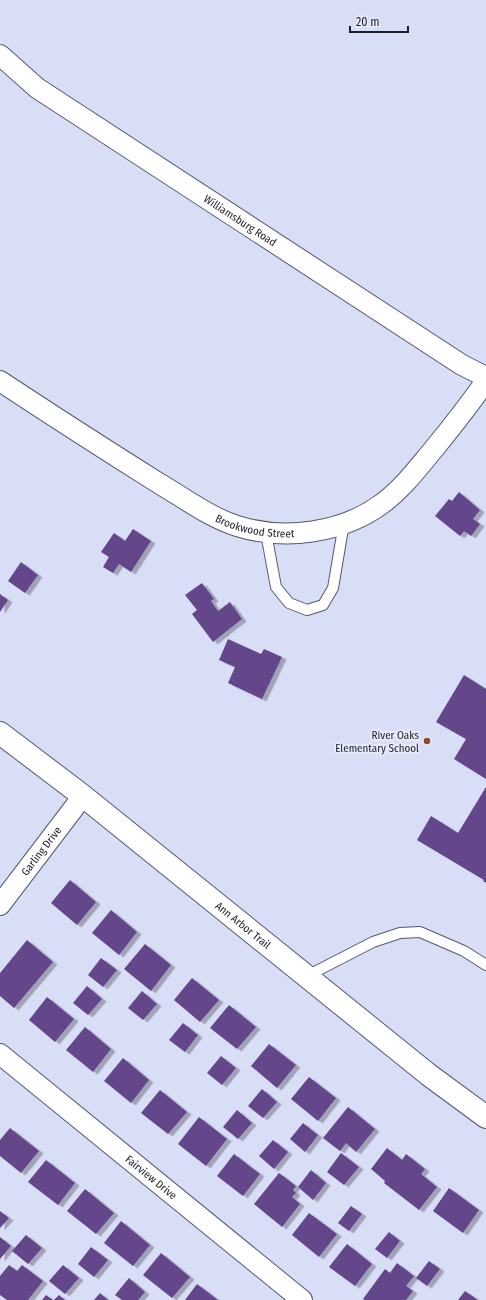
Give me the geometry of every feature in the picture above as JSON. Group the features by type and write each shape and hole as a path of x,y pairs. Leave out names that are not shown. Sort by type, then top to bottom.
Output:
{"street":[{"name":"Williamsburg Road","path":"0,55 37,88 462,365 486,377"},
{"name":"Brookwood Street","path":"0,381 109,452 205,511 237,526 266,533 300,533 327,529 344,523 359,517 383,503 406,483 468,408 486,381"},
{"name":"Ann Arbor Trail","path":"0,733 83,796 429,1075 486,1117"},
{"name":"Garling Drive","path":"0,906 83,796"},
{"name":"Fairview Drive","path":"0,1054 302,1300"}],"lane":[{"path":"266,533 276,587 289,603 307,610 323,606 334,588 344,523"},
{"path":"307,976 372,942 400,933 420,932 464,951 486,965"}],"building":[{"path":"459,492 480,510 473,519 480,524 471,536 464,531 460,536 435,516 449,499 452,501"},
{"path":"133,529 151,541 131,572 119,564 113,573 103,567 109,557 101,552 114,533 125,541"},
{"path":"21,562 38,575 25,593 8,581"},
{"path":"202,583 214,599 211,601 218,611 230,602 242,619 213,642 192,614 197,610 185,595"},
{"path":"0,594 8,600 0,612"},
{"path":"228,639 261,654 264,649 282,657 262,699 228,683 235,667 219,660"},
{"path":"464,675 486,689 486,779 454,759 466,739 436,722"},
{"path":"486,787 486,883 483,881 484,880 417,840 431,816 458,833"},
{"path":"70,880 96,902 77,925 51,903"},
{"path":"111,910 137,932 119,955 92,933"},
{"path":"27,940 53,962 14,1008 0,996 0,973"},
{"path":"145,944 171,965 151,991 124,969"},
{"path":"101,958 117,970 103,987 88,975"},
{"path":"192,978 219,1000 200,1022 174,1000"},
{"path":"87,986 102,999 88,1015 73,1003"},
{"path":"142,991 157,1004 143,1020 128,1008"},
{"path":"47,997 74,1019 55,1042 29,1020"},
{"path":"229,1005 256,1027 237,1049 210,1028"},
{"path":"183,1023 198,1035 185,1052 169,1040"},
{"path":"85,1027 111,1049 93,1072 66,1050"},
{"path":"269,1044 296,1065 277,1088 251,1066"},
{"path":"221,1056 236,1068 222,1085 207,1073"},
{"path":"123,1058 149,1080 131,1103 104,1081"},
{"path":"309,1077 336,1098 318,1121 291,1099"},
{"path":"262,1089 277,1102 263,1118 248,1106"},
{"path":"160,1090 187,1112 168,1134 141,1113"},
{"path":"348,1107 375,1129 356,1152 346,1143 340,1151 323,1138"},
{"path":"237,1110 252,1123 238,1139 223,1127"},
{"path":"199,1117 227,1139 206,1166 178,1144"},
{"path":"303,1123 318,1135 305,1152 290,1139"},
{"path":"10,1128 39,1151 21,1173 0,1156 0,1140"},
{"path":"273,1140 288,1152 274,1169 259,1156"},
{"path":"387,1148 402,1160 406,1154 425,1169 421,1174 437,1187 419,1210 384,1183 385,1181 371,1169"},
{"path":"341,1153 359,1167 344,1185 327,1172"},
{"path":"234,1154 260,1174 243,1196 217,1176"},
{"path":"46,1160 75,1183 58,1205 28,1182"},
{"path":"311,1170 326,1183 313,1200 298,1187"},
{"path":"279,1173 296,1186 293,1190 296,1193 292,1197 300,1204 282,1227 254,1204"},
{"path":"449,1188 479,1210 463,1233 433,1211"},
{"path":"85,1189 114,1213 96,1234 67,1211"},
{"path":"351,1206 362,1214 349,1231 338,1223"},
{"path":"0,1211 9,1218 0,1228"},
{"path":"309,1213 337,1234 319,1257 292,1235"},
{"path":"121,1221 150,1245 133,1266 104,1243"},
{"path":"389,1232 400,1241 387,1258 375,1249"},
{"path":"26,1235 42,1248 28,1264 12,1251"},
{"path":"0,1237 11,1246 0,1259"},
{"path":"347,1244 372,1264 355,1286 329,1267"},
{"path":"91,1247 108,1260 94,1277 78,1264"},
{"path":"161,1253 190,1277 172,1298 143,1275"},
{"path":"429,1261 440,1269 427,1286 416,1278"},
{"path":"397,1263 414,1276 406,1286 413,1291 406,1300 363,1299 385,1269 390,1273"},
{"path":"9,1265 17,1271 22,1265 43,1281 28,1300 7,1300 0,1295 0,1276"},
{"path":"63,1265 79,1278 65,1294 49,1281"},
{"path":"129,1278 145,1292 138,1300 122,1300 115,1295"},
{"path":"197,1284 218,1300 185,1300"},
{"path":"465,1291 478,1300 458,1300"},
{"path":"100,1293 108,1300 94,1300"},
{"path":"46,1295 53,1300 42,1300"},
{"path":"59,1295 65,1300 54,1300"}],"place":[{"name":"River Oaks Elementary School","path":"427,741"}]}
